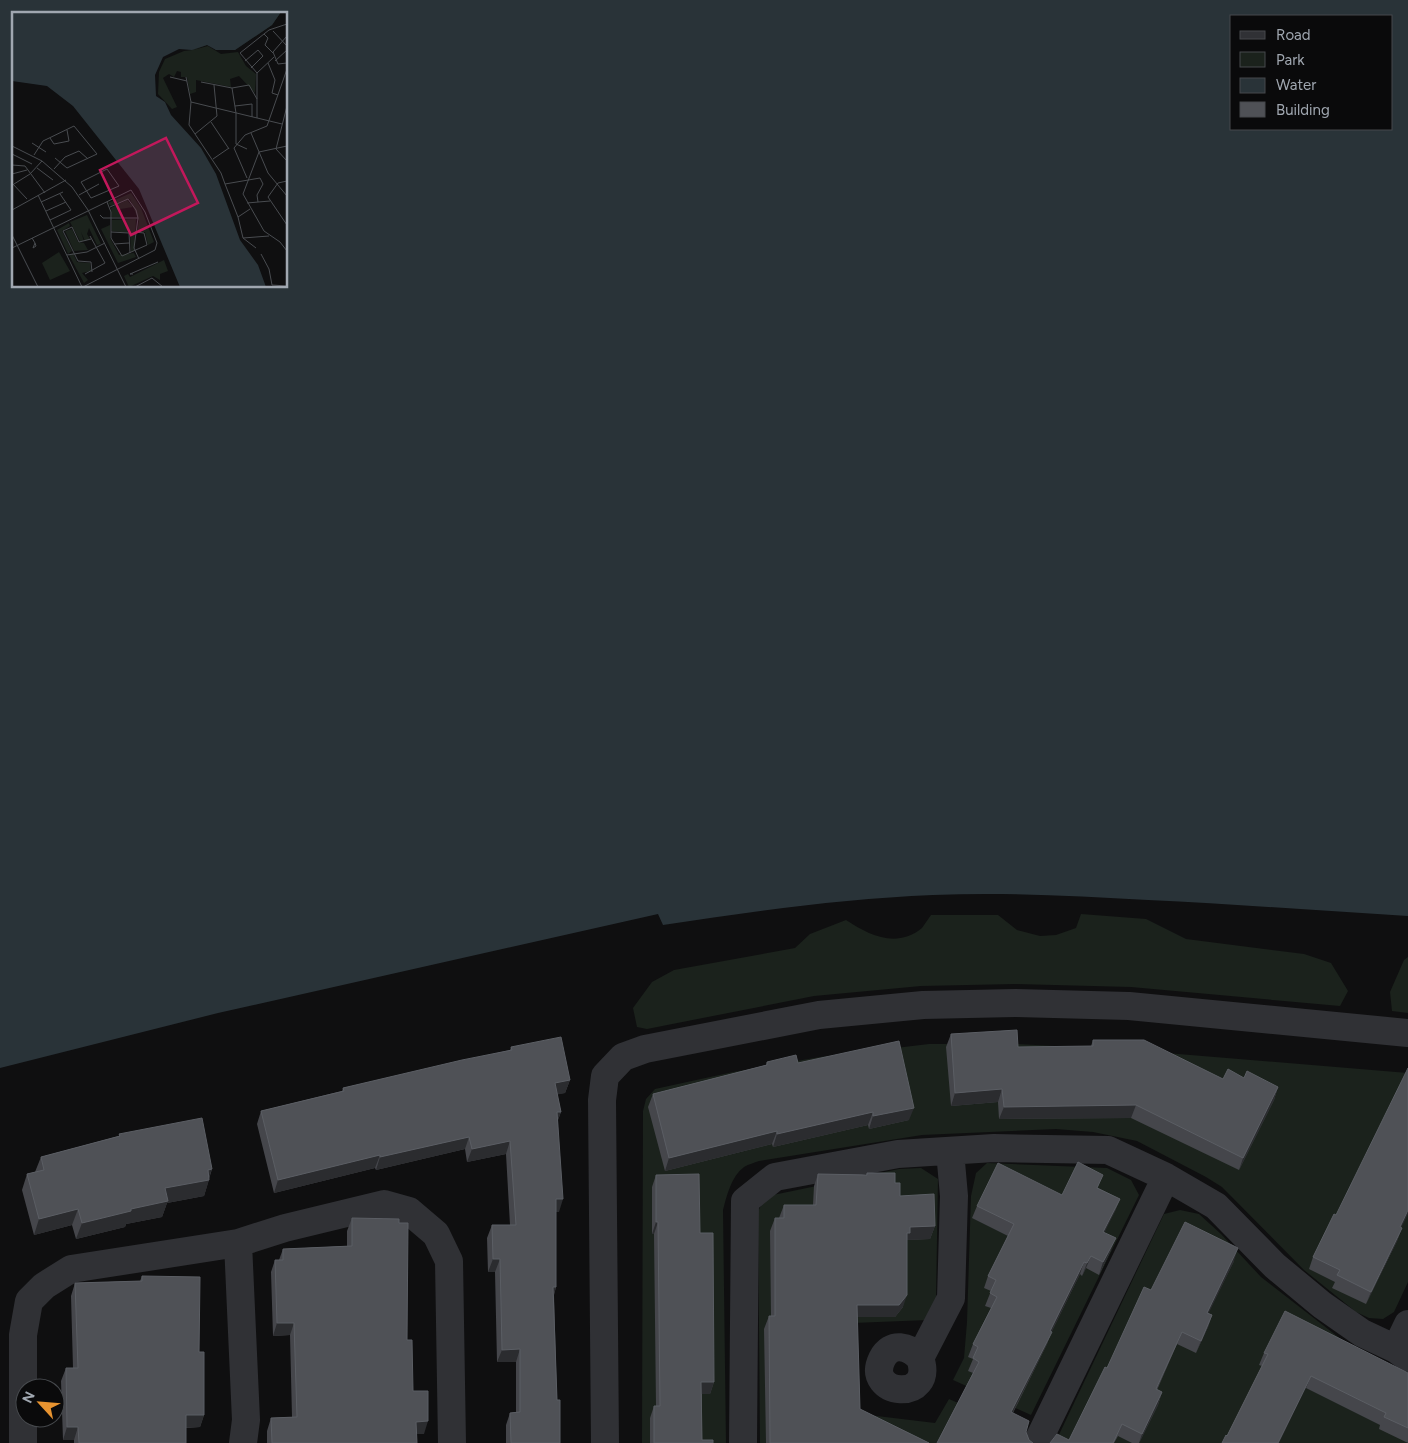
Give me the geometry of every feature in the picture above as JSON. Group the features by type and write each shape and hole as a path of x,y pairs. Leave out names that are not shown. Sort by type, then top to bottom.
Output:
{"street":[{"path":"605,1443 602,1100 606,1076 623,1057 645,1049 819,1015 923,1005 1015,1003 1129,1006 1408,1033"},
{"path":"744,1443 744,1201 775,1177 898,1154 994,1148 1108,1150 1166,1177 1216,1206 1275,1266 1322,1305 1362,1333 1402,1354 1408,1324"},
{"path":"920,1358 951,1298 954,1196 950,1151"},
{"path":"1038,1443 1166,1177"},
{"path":"22,1443 23,1335 29,1301 44,1286 71,1269 238,1243 284,1228 384,1204 409,1211 436,1234 449,1261 452,1443"},
{"path":"238,1243 246,1420 243,1443"}],"green space":[{"path":"1081,914 1146,919 1186,939 1304,954 1331,963 1348,991 1340,1006 1131,987 1015,984 921,986 814,996 647,1029 637,1027 633,1008 652,982 674,970 795,948 810,934 846,920 873,935 893,939 902,938 922,928 931,915 998,915 1017,930 1040,936 1056,935 1076,928"},
{"path":"1408,957 1408,1013 1392,1011 1390,992 1404,960"},
{"path":"929,1044 1017,1044 1130,1050 1408,1073 1408,1282 1394,1312 1383,1319 1369,1318 1356,1312 1304,1270 1222,1187 1137,1141 1093,1132 1056,1129 922,1135 759,1161 744,1167 736,1176 730,1187 723,1210 726,1443 642,1443 643,1111 646,1099 655,1089 733,1072 820,1057"},
{"path":"987,1163 1107,1168 1131,1180 1139,1195 1031,1415 953,1380 964,1358 971,1196 976,1173"},
{"path":"921,1168 938,1179 936,1299 928,1320 853,1323 852,1413 935,1423 949,1399 1022,1431 1017,1443 760,1443 758,1211 762,1204 773,1195 899,1169"},
{"path":"1180,1210 1199,1214 1221,1234 1261,1277 1355,1350 1408,1443 1055,1443 1164,1214"}],"water":[{"path":"0,0 1408,0 1408,916 1213,903 987,894 933,895 831,903 764,910 663,925 658,914 218,1013 0,1068"}],"building":[{"path":"1017,1030 1018,1047 1093,1046 1093,1040 1144,1040 1223,1079 1228,1069 1244,1078 1247,1071 1278,1087 1243,1158 1136,1105 1004,1107 1002,1089 955,1093 951,1034"},
{"path":"561,1037 570,1080 555,1083 561,1112 557,1112 563,1199 556,1199 556,1287 553,1287 557,1400 560,1400 560,1443 511,1443 510,1413 520,1412 520,1349 502,1350 500,1259 493,1259 492,1225 516,1225 510,1141 472,1149 469,1137 380,1157 380,1155 278,1180 261,1111 344,1091 343,1088 512,1050 511,1047"},
{"path":"899,1041 914,1108 873,1116 873,1112 777,1134 777,1131 669,1158 653,1094 767,1065 767,1062 796,1055 798,1063"},
{"path":"1408,1068 1408,1210 1400,1227 1402,1228 1371,1292 1337,1275 1340,1270 1313,1257 1334,1214 1336,1215"},
{"path":"202,1118 212,1169 208,1170 209,1180 165,1188 168,1201 82,1223 78,1209 39,1219 27,1174 44,1170 41,1157 120,1136 119,1134"},
{"path":"1078,1162 1103,1175 1097,1188 1120,1199 1103,1232 1116,1238 1103,1262 1091,1256 1087,1263 1084,1262 1050,1331 1052,1332 1011,1412 1029,1421 1026,1432 1029,1440 1033,1443 937,1443 979,1362 973,1358 978,1347 973,1344 997,1297 990,1293 996,1280 988,1276 1014,1224 977,1206 998,1163 1062,1195"},
{"path":"867,1173 895,1173 895,1183 900,1183 900,1196 934,1194 935,1226 910,1227 910,1233 907,1233 907,1295 899,1305 857,1305 860,1409 929,1443 770,1443 769,1316 775,1316 775,1218 784,1218 784,1205 816,1205 818,1174 867,1175"},
{"path":"699,1174 700,1233 713,1233 714,1382 701,1382 702,1440 713,1440 713,1443 654,1443 654,1406 660,1406 656,1175"},
{"path":"352,1218 399,1219 399,1223 408,1223 407,1340 412,1340 413,1391 428,1391 428,1421 416,1422 417,1443 272,1443 271,1418 297,1417 294,1323 277,1323 275,1260 283,1260 283,1249 352,1246"},
{"path":"1185,1222 1238,1248 1207,1313 1212,1315 1201,1341 1182,1332 1156,1389 1162,1392 1142,1434 1122,1424 1113,1443 1050,1443 1057,1434 1069,1440 1105,1367 1107,1368 1144,1287 1151,1290"},
{"path":"142,1276 200,1277 199,1352 204,1352 204,1415 186,1415 186,1443 79,1443 78,1427 67,1427 66,1368 78,1368 75,1283 142,1281"},
{"path":"1285,1311 1408,1373 1408,1428 1384,1417 1386,1413 1311,1376 1278,1443 1222,1443 1268,1354 1264,1353"}]}
